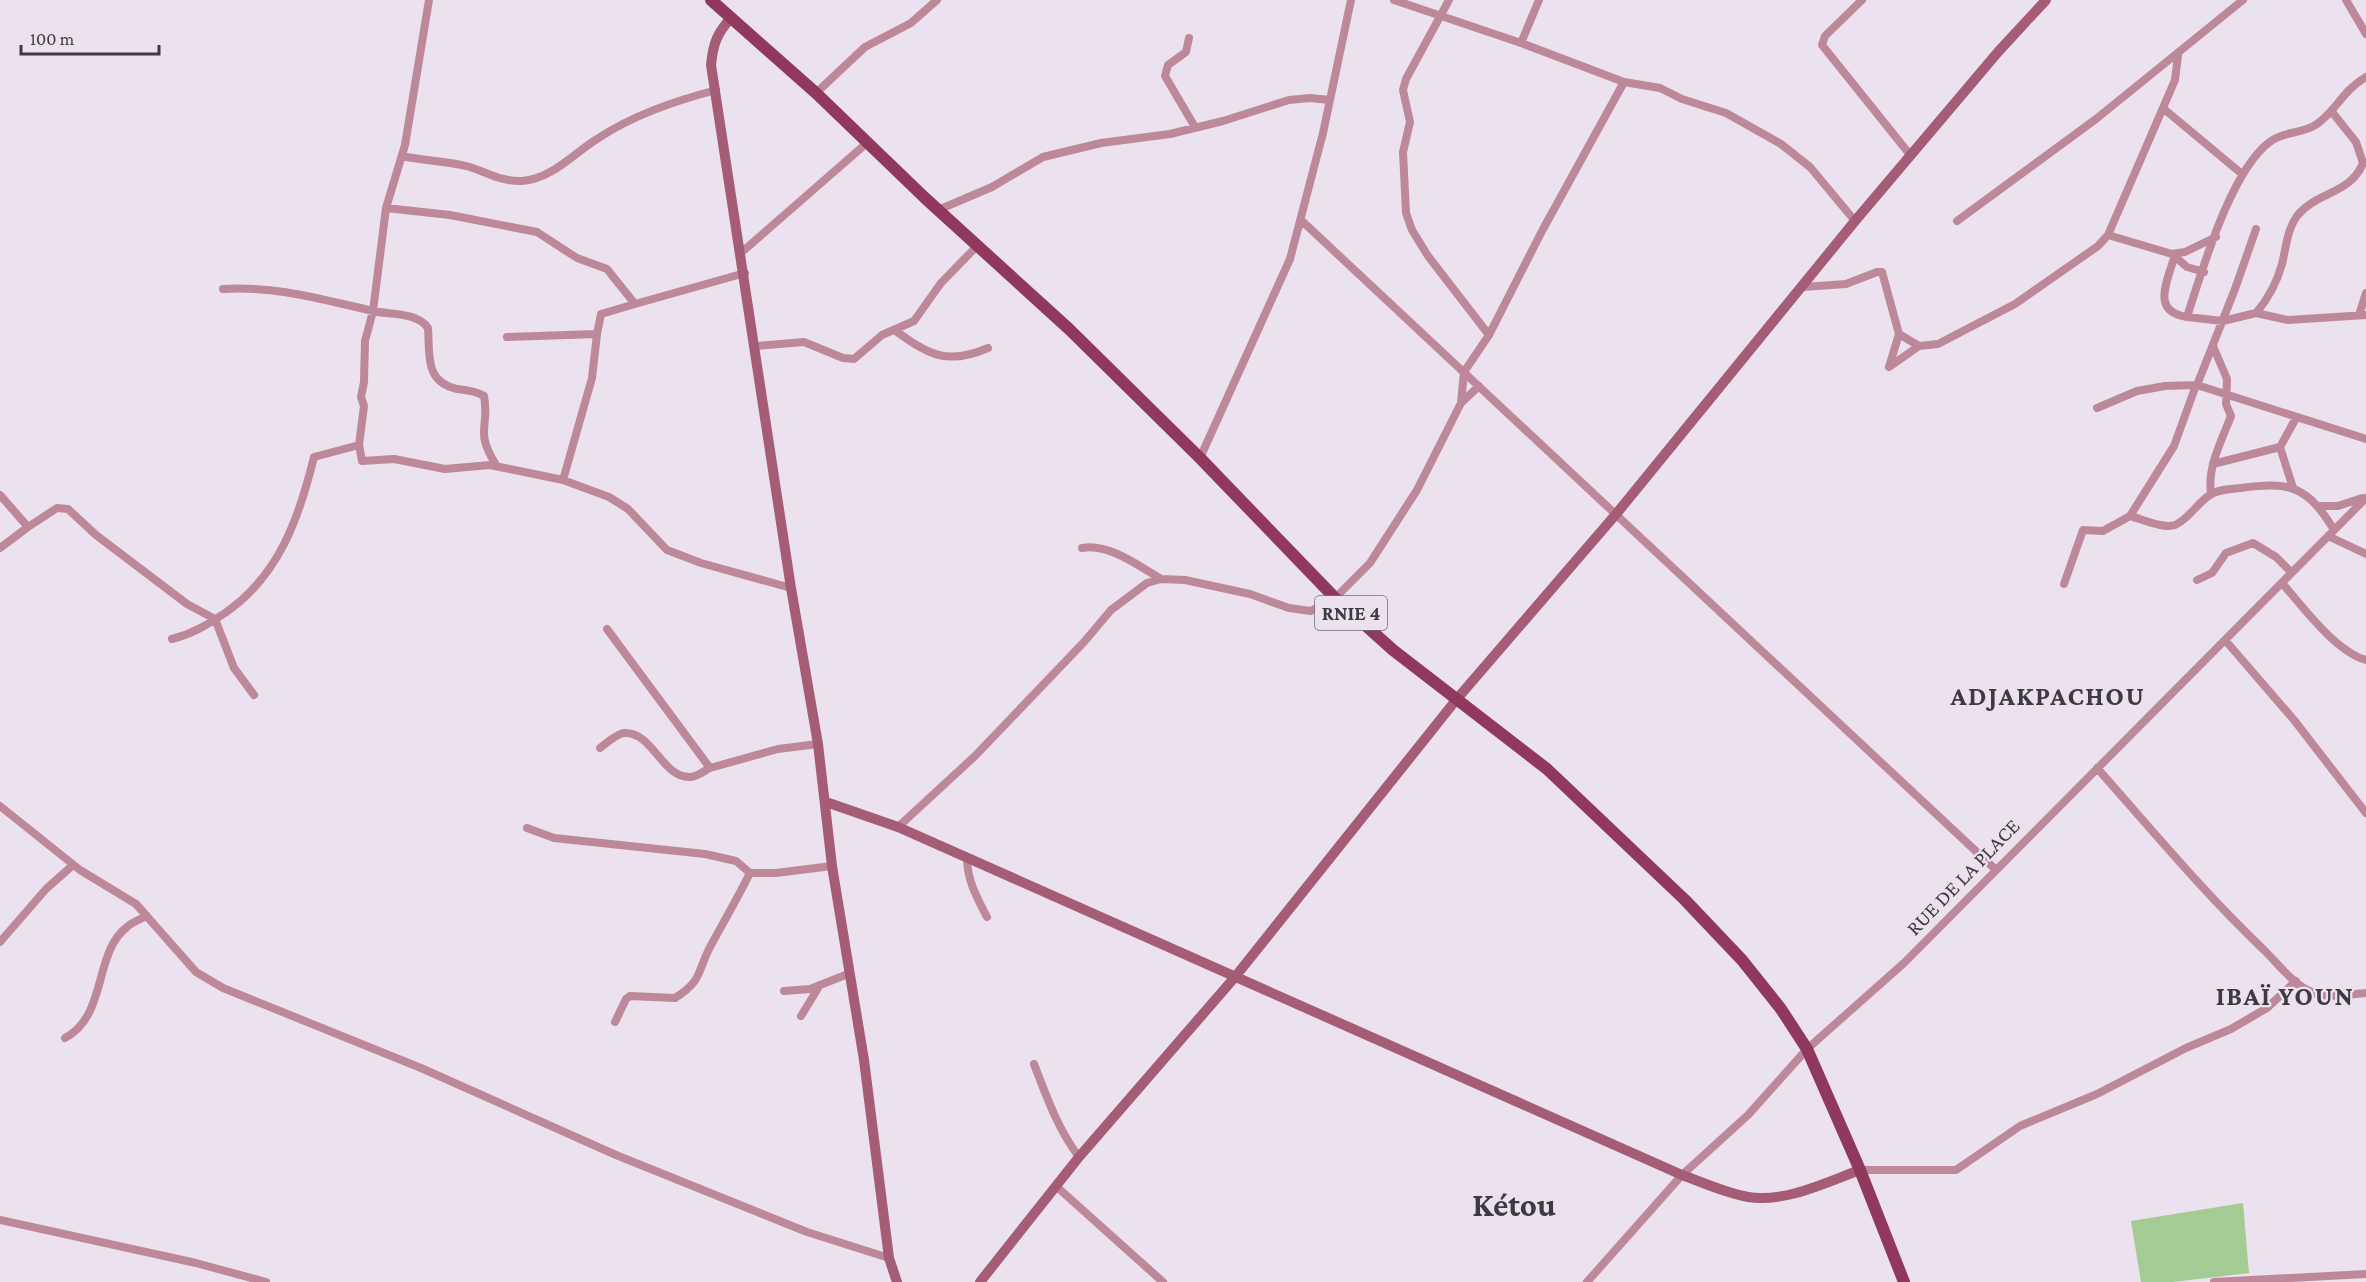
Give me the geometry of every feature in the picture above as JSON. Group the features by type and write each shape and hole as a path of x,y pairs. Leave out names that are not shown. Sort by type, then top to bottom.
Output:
{"main road":[{"name":"RNIE 4","path":"711,0 816,93 977,246 1069,329 1200,458 1335,598 1456,700 1547,769 1685,900 1742,960 1781,1009 1807,1048 1860,1170 1904,1282"}],"street":[{"path":"429,0 402,156 386,208 373,311 363,361 364,382 361,397 364,406 359,431 362,460 394,459 445,469 496,465 563,480 609,497 628,509 667,550 701,563 791,588"},
{"path":"816,93 865,47 911,23 938,0"},
{"path":"1200,458 1290,259 1302,221 1351,0"},
{"path":"1394,0 1521,43 1624,82 1660,88 1682,99 1726,113 1763,133 1810,167 1855,220"},
{"path":"1449,0 1438,16 1420,56 1406,79 1403,90 1410,122 1403,152 1406,213 1412,230 1428,256 1489,335"},
{"path":"1521,43 1539,0"},
{"path":"1862,0 1825,36 1822,45 1911,156"},
{"path":"980,1282 1058,1187 1079,1157 1235,977 1456,700 1617,513 1803,287 1855,220 1998,52 2046,0"},
{"path":"1957,221 2178,55 2243,0"},
{"path":"2346,0 2366,34"},
{"path":"731,18 718,32 713,46 711,64 742,252 791,588 818,744 832,866 864,1060 889,1258 897,1282"},
{"path":"1189,38 1186,52 1168,64 1165,76 1195,127"},
{"path":"1803,287 1846,284 1882,272 1899,334 1889,367 1919,346 1938,344 2015,304 2098,246 2108,234 2164,109 2175,80 2178,55"},
{"path":"2187,317 2242,174 2271,141 2289,132 2310,128 2332,112 2340,97 2366,77"},
{"path":"1461,403 1464,372 1489,335 1542,231 1624,82"},
{"path":"402,156 470,168 507,181 525,181 567,163 596,139 635,118 682,99 716,90"},
{"path":"939,210 992,187 1043,157 1101,143 1170,134 1223,121 1289,100 1310,98 1330,100"},
{"path":"2164,109 2242,174"},
{"path":"2256,314 2276,281 2295,218 2310,203 2336,191 2357,177 2363,163 2356,142 2332,112"},
{"path":"742,252 868,142"},
{"path":"386,208 450,215 537,232 586,263 607,269 635,304"},
{"path":"1302,221 1617,513 1995,869"},
{"path":"2064,584 2083,530 2103,531 2130,516 2174,446 2256,229"},
{"path":"2108,234 2173,256 2187,267 2204,272"},
{"path":"2173,256 2216,237"},
{"path":"756,346 804,342 843,358 854,359 882,335 896,331 914,321 941,283 977,246"},
{"path":"2173,256 2164,298 2165,306 2170,312 2187,317 2223,321 2256,314 2288,320 2362,315 2366,293"},
{"path":"563,480 592,378 597,334 602,314 745,273"},
{"path":"223,289 292,291 424,322 428,328 428,361 438,380 448,387 484,396 482,434 485,448 496,465"},
{"path":"896,331 938,356 956,358 988,348"},
{"path":"507,337 597,334"},
{"path":"1899,334 1919,346"},
{"path":"2211,493 2209,480 2213,464 2231,416 2224,394 2227,379 2213,346"},
{"path":"898,827 975,756 1084,642 1111,610 1147,583 1161,579 1185,580 1239,592 1289,608 1311,611 1335,598 1370,563 1400,519 1461,403 1479,386"},
{"path":"2097,408 2137,391 2165,386 2196,387 2366,439"},
{"path":"2294,488 2280,447 2296,417"},
{"path":"172,639 195,633 243,600 275,562 286,543 304,500 314,457 359,445"},
{"path":"2213,464 2280,447"},
{"path":"2130,516 2166,526 2176,525 2211,493 2251,486 2294,488 2320,506 2331,533 2366,554"},
{"path":"0,495 28,527"},
{"path":"2320,506 2338,506 2366,497"},
{"name":"RUE DE LA PLACE","path":"1587,1282 1682,1175 1748,1115 1807,1048 1905,963 1995,869 2366,497"},
{"path":"0,548 57,508 68,509 96,535 187,604 215,619 234,668 254,695"},
{"path":"2197,580 2212,573 2226,553 2253,543 2276,556 2291,572"},
{"path":"1082,548 1090,547 1116,554 1161,579"},
{"path":"2282,583 2320,626 2356,657 2366,660"},
{"path":"608,629 710,768"},
{"path":"2225,640 2294,720 2366,813"},
{"path":"600,748 620,734 631,734 645,743 676,774 691,778 710,768 778,749 818,744"},
{"path":"2097,768 2175,859 2296,981 2310,992 2322,996 2366,993"},
{"path":"826,802 898,827 1682,1175 1751,1197 1772,1197 1807,1190 1860,1170 1956,1170 2020,1126 2072,1106 2186,1048 2231,1029 2267,1008 2296,981"},
{"path":"0,806 73,865 136,904 196,972 223,988 422,1068 616,1155 807,1232 889,1258"},
{"path":"527,828 554,838 705,854 736,861 750,873 776,873 832,866"},
{"path":"967,858 973,891 987,917"},
{"path":"0,942 46,889 73,865"},
{"path":"615,1022 630,996 675,998 692,985 701,973 708,952 750,873"},
{"path":"65,1038 74,1033 88,1016 113,945 125,927 147,915"},
{"path":"784,991 805,990 848,974"},
{"path":"801,1016 821,984"},
{"path":"1034,1064 1064,1138 1079,1157"},
{"path":"1058,1187 1163,1282"},
{"path":"0,1220 196,1263 266,1282"},
{"path":"2214,1282 2366,1274"}],"green space":[{"path":"2243,1203 2249,1273 2173,1282 2141,1282 2131,1221"}],"district":[{"name":"ADJAKPACHOU","path":"2048,696"},
{"name":"IBAÏ YOUN","path":"2285,996"},
{"name":"Kétou","path":"1514,1204"}]}
